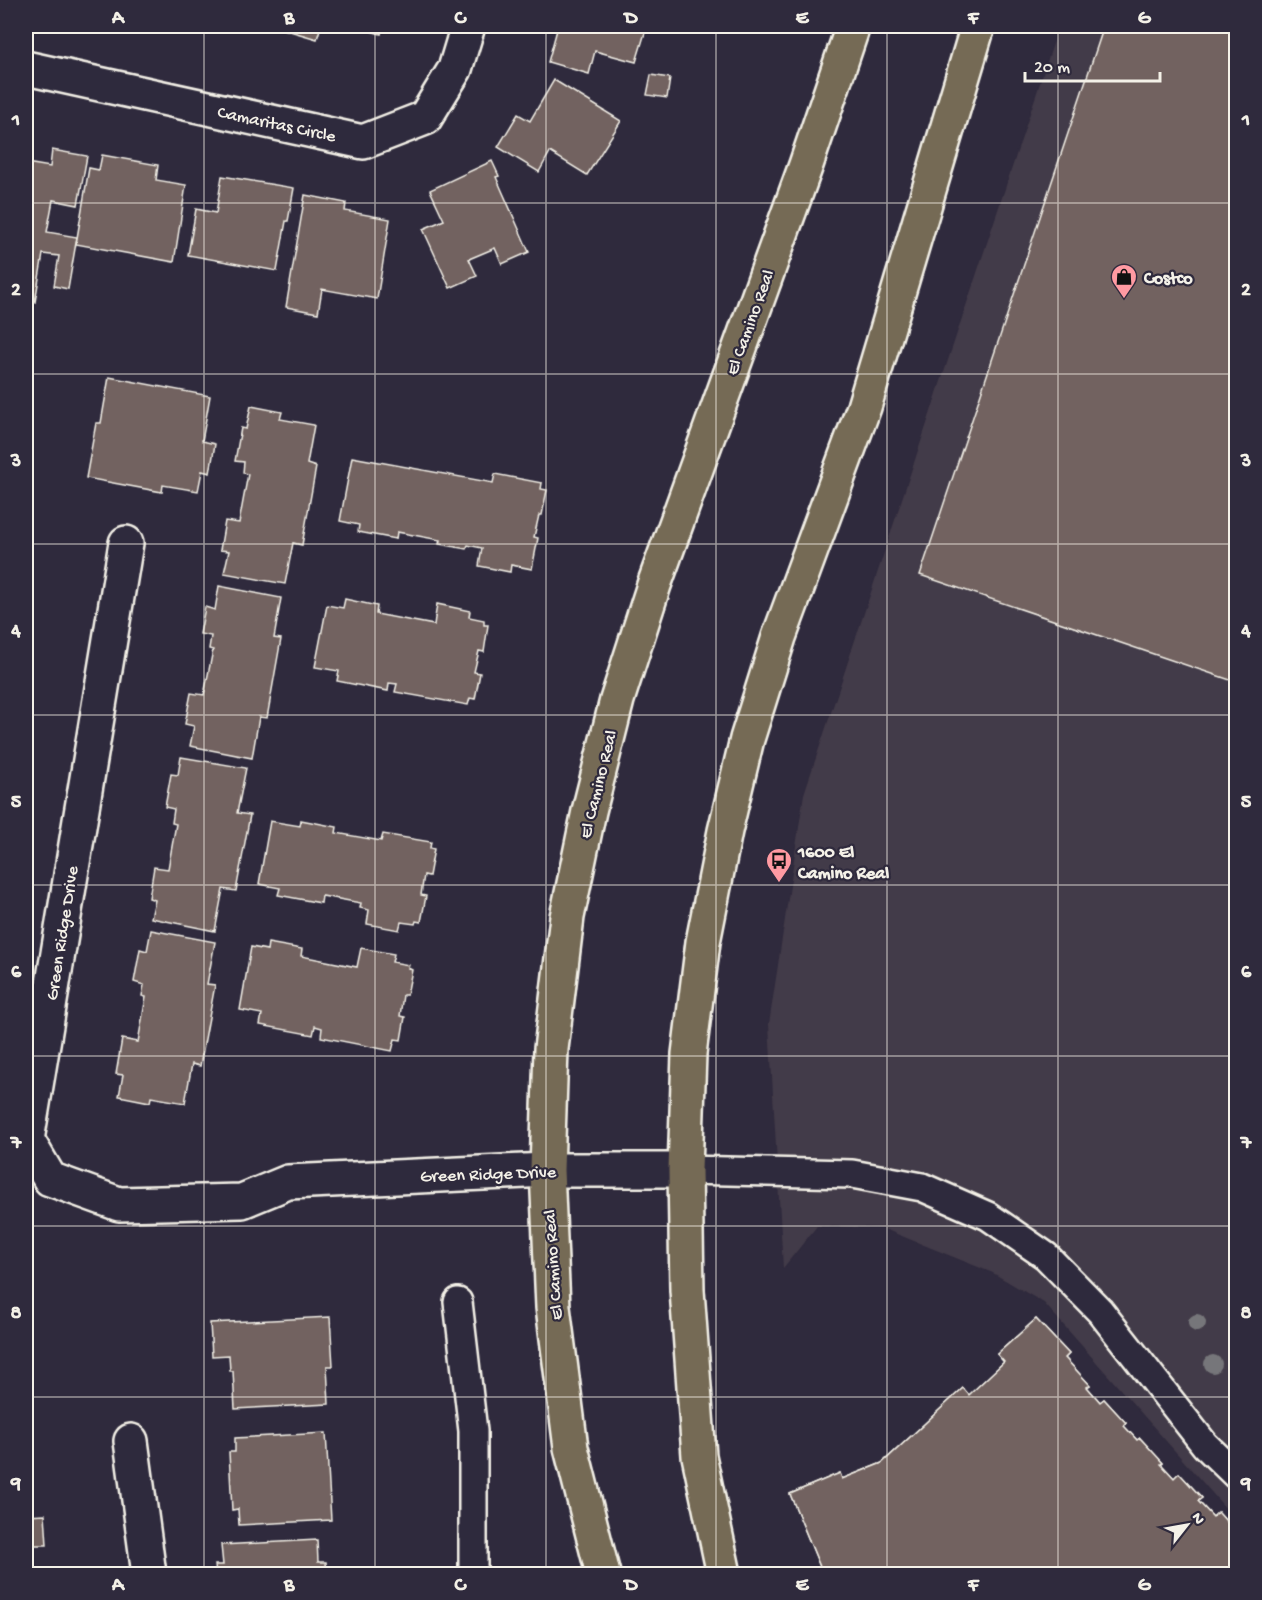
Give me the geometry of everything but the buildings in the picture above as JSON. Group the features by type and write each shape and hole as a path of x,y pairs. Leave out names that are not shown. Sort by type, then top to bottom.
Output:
{"main road":[{"name":"El Camino Real","path":"603,1575 571,1448 553,1307 546,1170 551,1049 567,918 589,811 617,700 654,585 806,165 853,26"},
{"path":"724,1575 699,1456 687,1290 685,1170 689,1054 703,942 725,831 747,739 779,637 864,407 978,26"}],"street":[{"name":"Camaritas Circle","path":"26,68 363,142 425,118 455,69 468,26"},
{"name":"Green Ridge Drive","path":"126,543 27,1140 51,1179 119,1204 130,1204 242,1202 288,1182 546,1170 685,1170"},
{"path":"131,1441 149,1575"}],"lane":[{"path":"685,1170 852,1174 922,1187 988,1216 1046,1256 1100,1311 1205,1445 1236,1475"},
{"path":"458,1302 473,1431 473,1575"}],"shaded area":[{"path":"1059,26 1236,26 1236,1520 1044,1303 993,1273 882,1228 817,1226 783,1268 769,1024 804,794"}],"place":[{"name":"Costco","path":"1124,300"},
{"name":"1600 El Camino Real","path":"779,884"}]}
